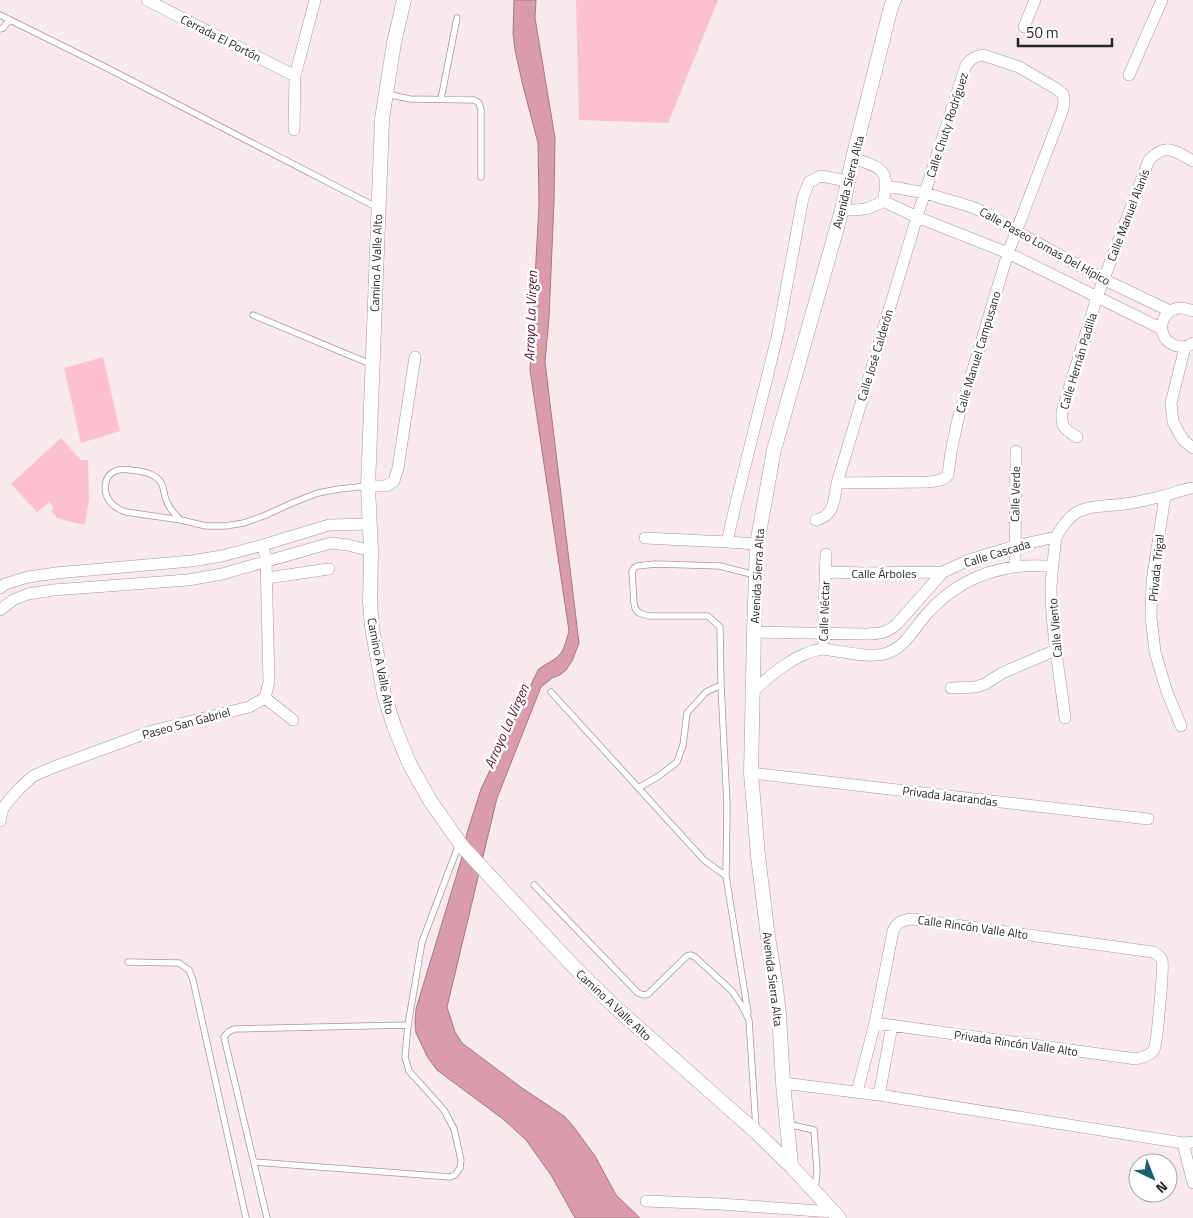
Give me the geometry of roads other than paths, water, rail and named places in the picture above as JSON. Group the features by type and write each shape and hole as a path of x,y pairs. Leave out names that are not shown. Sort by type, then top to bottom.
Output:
{"street":[{"name":"Cerrada El Portón","path":"147,0 295,76"},
{"path":"294,130 295,76 315,0"},
{"name":"Camino A Valle Alto","path":"404,0 394,42 382,119 368,486 372,627 384,694 394,726 408,762 431,802 461,844 573,966 614,1007 756,1132 791,1166 836,1215"},
{"name":"Avenida Sierra Alta","path":"791,1166 779,1014 758,856 751,773 757,544 774,450 842,210 853,158 894,0"},
{"path":"1024,27 1035,0"},
{"path":"1129,75 1162,0"},
{"name":"Calle Chuty Rodríguez","path":"925,193 966,65 972,59 983,55 1019,67 1063,94 1064,102"},
{"name":"Calle Manuel Campusano","path":"837,483 928,482 942,480 948,475 958,419 1008,253 1064,109 1064,102"},
{"name":"Calle Manuel Alanís","path":"1103,279 1150,160 1156,153 1164,149 1171,149 1193,161"},
{"path":"842,210 870,208 883,201 887,186 885,175 879,169 853,158"},
{"path":"727,542 778,333 803,198 809,182 821,176 848,181"},
{"name":"Calle Paseo Lomas Del Hípico","path":"887,186 925,193 972,207 990,215 1103,279 1170,311"},
{"name":"Calle José Calderón","path":"821,518 832,508 837,483 925,193"},
{"name":"Calle Paseo Lomas Del Hípico","path":"883,201 917,217 1008,253 1162,329"},
{"name":"Calle Hernán Padilla","path":"1077,437 1063,427 1061,421 1062,412 1103,279"},
{"path":"1193,311 1185,308 1170,311 1164,319 1162,329 1164,337 1170,343 1177,346 1189,345 1171,403 1174,422 1183,440 1193,448"},
{"path":"368,486 386,486 394,481 398,468 415,357"},
{"name":"Calle Verde","path":"1015,566 1016,451"},
{"path":"1056,537 1071,516 1091,507 1124,504 1193,488"},
{"name":"Privada Trigal","path":"1165,496 1152,582 1152,617 1155,652 1167,692 1181,726"},
{"path":"13,600 3,586 28,577 191,561 222,556 329,525 370,524"},
{"path":"329,525 331,543"},
{"name":"Calle Cascada","path":"754,632 876,634 885,632 897,624 943,572 969,560 1014,546 1056,537"},
{"name":"Calle Viento","path":"1056,537 1051,588 1056,650 1065,718"},
{"path":"645,538 757,544"},
{"path":"0,610 13,600 28,594 144,582 188,580 222,574 331,543 371,551"},
{"path":"264,545 267,578 269,682 265,698 292,720"},
{"name":"Calle Néctar","path":"822,649 826,554"},
{"path":"143,565 144,582"},
{"name":"Calle Cascada","path":"753,691 780,669 809,652 822,649 876,656 892,651 901,645 932,608 950,592 976,578 1015,566 1052,566"},
{"path":"267,578 329,569"},
{"name":"Calle Árboles","path":"825,572 943,572"},
{"path":"897,624 910,635"},
{"path":"951,688 976,687 985,684 1002,673 1056,650"},
{"name":"Paseo San Gabriel","path":"0,821 4,808 10,799 34,776 152,731 249,707 265,698"},
{"name":"Privada Jacarandas","path":"751,773 1148,820"},
{"name":"Calle Rincón Valle Alto","path":"857,1092 875,1023 894,932 897,924 903,920 912,919 1153,952 1161,958 1162,962 1154,1050"},
{"name":"Privada Rincón Valle Alto","path":"875,1023 1136,1059 1149,1055 1154,1050"},
{"path":"879,1095 892,1026"},
{"path":"783,1083 879,1095 1188,1143 1193,1183"},
{"path":"646,1201 720,1204 836,1215"}],"lane":[{"path":"0,16 107,68 378,208"},
{"path":"442,99 457,18"},
{"path":"0,29 9,20"},
{"path":"386,94 410,99 474,100 479,103 481,110 481,177"},
{"path":"253,316 373,365"},
{"path":"181,520 172,512 166,501 164,489 160,481 154,476 145,472 126,469 116,470 106,479 105,492 108,499 117,508 126,512 181,520 206,526 244,523 318,493 368,486"},
{"path":"756,575 720,566 656,564 637,566 632,572 634,603 639,613 649,616 708,616 720,627 727,805 726,876 749,1020 756,1132"},
{"path":"638,788 659,776 677,762 683,745 687,712 706,692 721,685"},
{"path":"551,692 704,860 726,876"},
{"path":"254,1162 450,1177 455,1175 460,1168 461,1160 454,1129 444,1110 409,1071 405,1057 408,1025 422,942 461,844"},
{"path":"534,885 638,993 648,994 687,956 691,955 732,991 749,1020"},
{"path":"128,962 179,963 188,970 193,980 246,1218"},
{"path":"267,1218 224,1037 234,1029 408,1025"},
{"path":"787,1124 814,1130 817,1172 814,1192"}],"water label":[{"name":"Arroyo La Virgen","path":"530,316"},
{"name":"Arroyo La Virgen","path":"506,726"}]}
